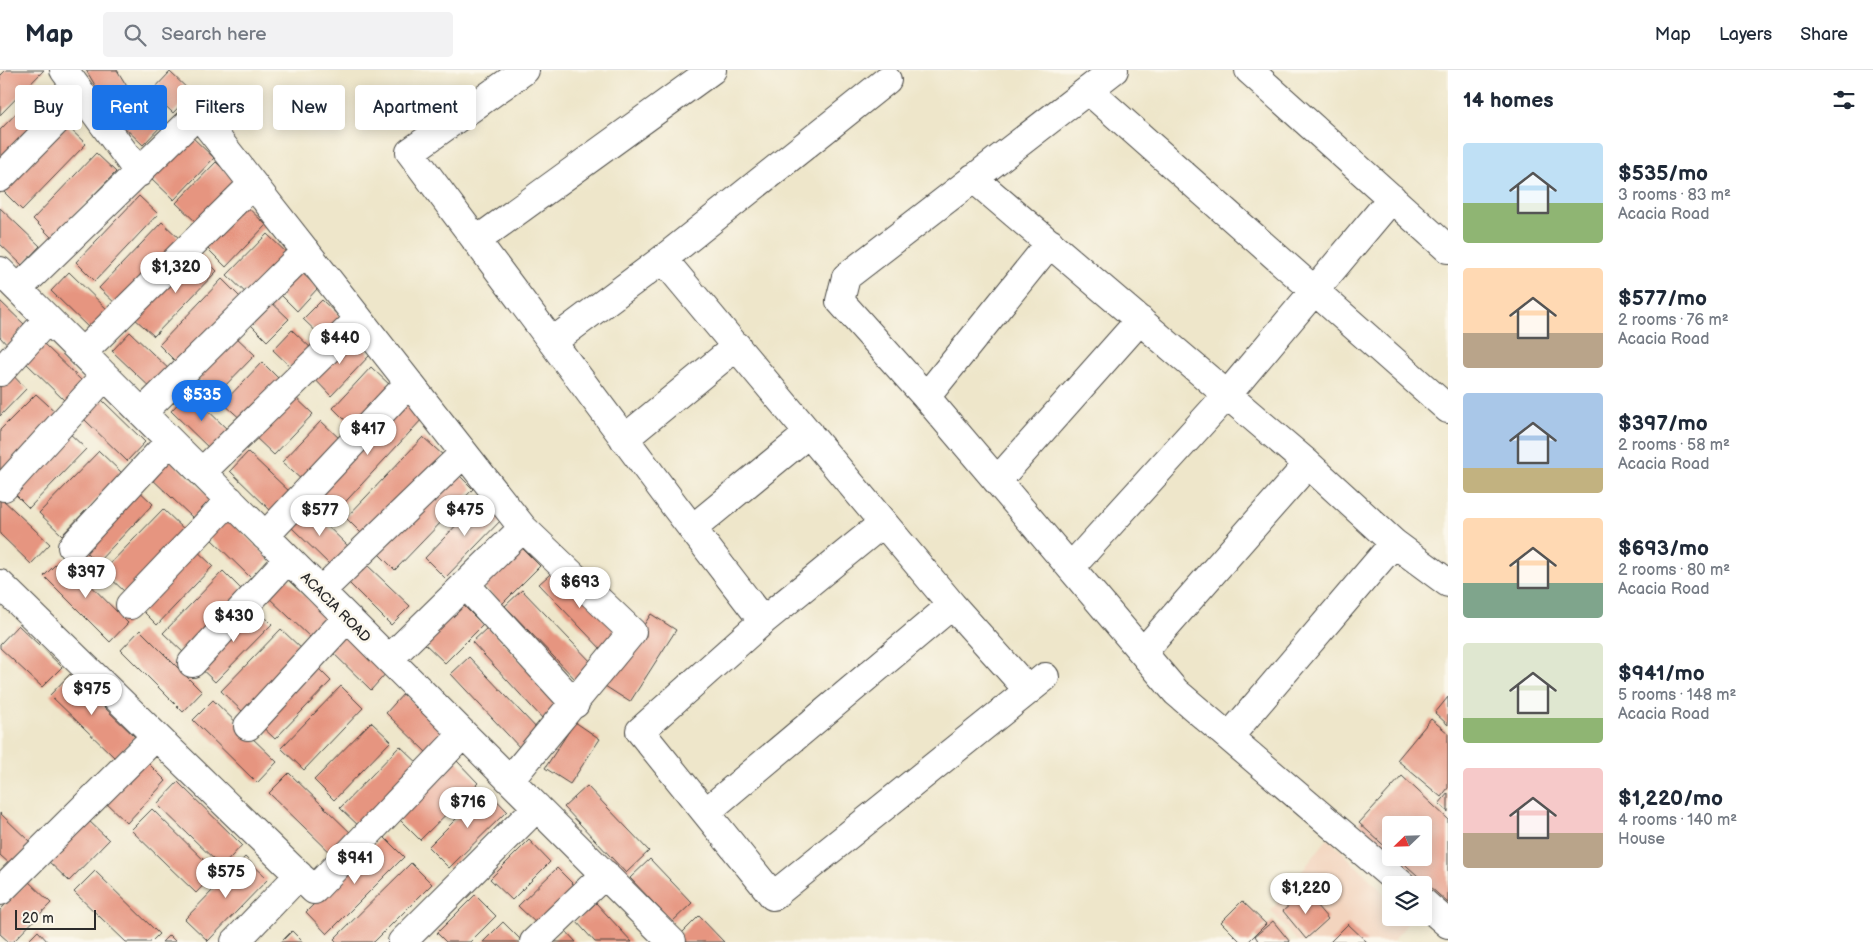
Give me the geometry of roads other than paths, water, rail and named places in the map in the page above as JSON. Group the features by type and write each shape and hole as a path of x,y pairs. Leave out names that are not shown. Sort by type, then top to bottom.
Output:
{"street":[{"path":"64,70 75,85"},
{"path":"526,70 410,152 624,439 763,621"},
{"path":"476,241 712,70"},
{"path":"1114,70 846,277 840,301 926,397 1176,692 1391,876"},
{"path":"1250,70 1448,249"},
{"path":"552,342 663,258 889,73"},
{"path":"1088,90 1448,409"},
{"path":"82,95 139,173"},
{"path":"9,280 139,173 198,114 523,528 632,632 510,780"},
{"path":"0,178 47,130"},
{"path":"974,178 1308,464 1394,543 1448,583"},
{"path":"82,353 253,184"},
{"path":"1071,567 1227,395 1392,198"},
{"path":"926,397 1050,243"},
{"path":"142,413 306,252"},
{"path":"663,258 952,605 1036,684 773,896 640,731 763,621 883,523"},
{"name":"ACACIA ROAD","path":"9,280 672,942"},
{"path":"0,372 48,319"},
{"path":"202,472 359,319"},
{"path":"997,481 1140,320"},
{"path":"624,439 737,346"},
{"path":"4,487 105,376"},
{"path":"265,536 409,383"},
{"path":"692,529 809,433"},
{"path":"72,547 170,441"},
{"path":"321,591 464,453"},
{"path":"1143,652 1308,464"},
{"path":"130,605 230,500"},
{"path":"389,659 523,528"},
{"path":"1229,737 1394,543"},
{"path":"192,663 288,559"},
{"path":"0,584 306,882"},
{"path":"465,584 574,704"},
{"path":"706,812 952,605"},
{"path":"248,726 347,618"},
{"path":"235,942 306,882 463,734"},
{"path":"4,881 156,736"},
{"path":"414,938 537,807"},
{"path":"534,942 605,874"},
{"path":"1432,910 1448,924"}]}
